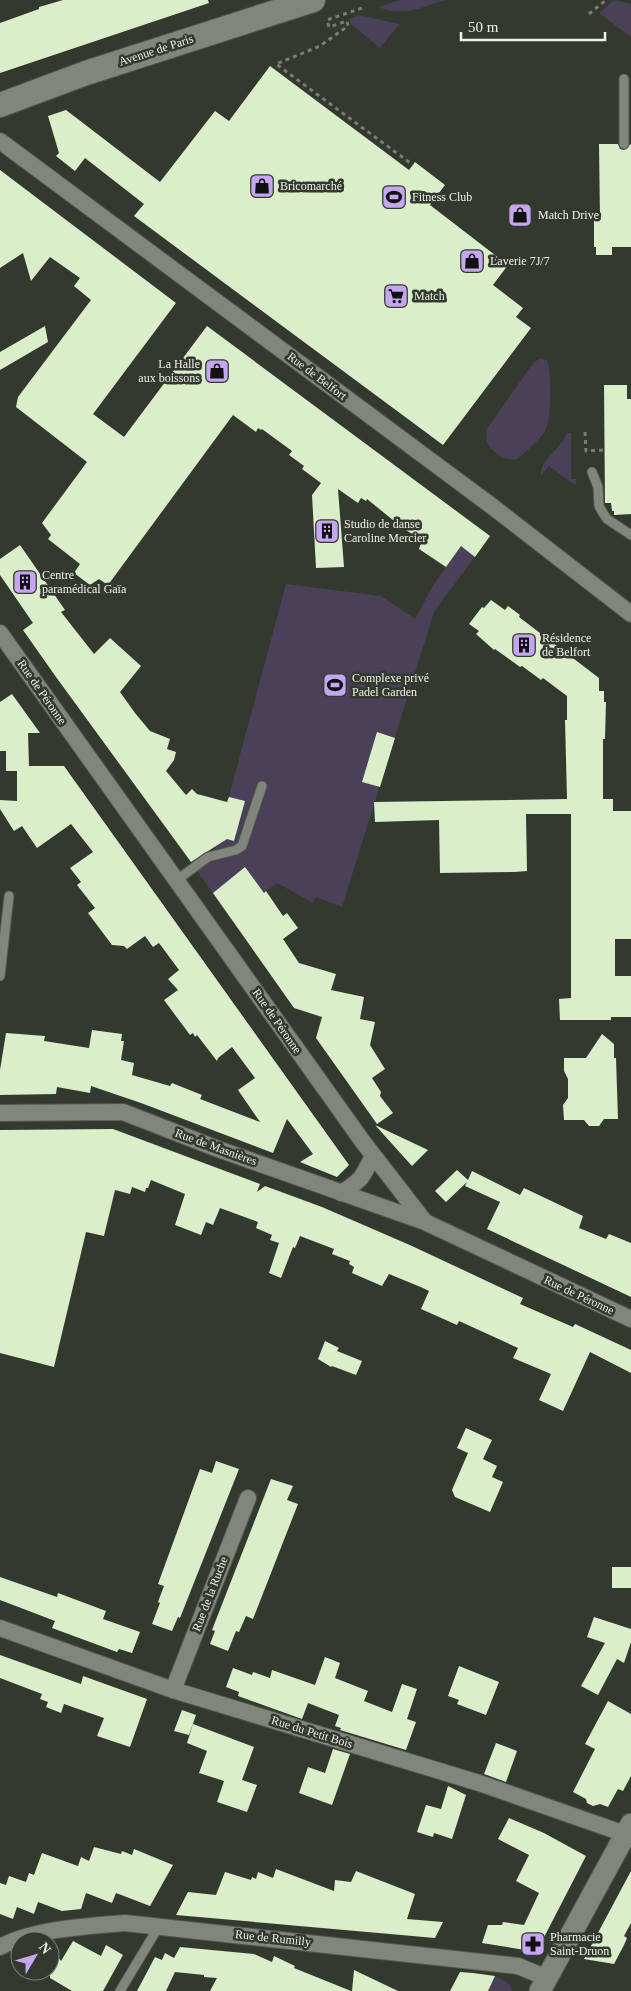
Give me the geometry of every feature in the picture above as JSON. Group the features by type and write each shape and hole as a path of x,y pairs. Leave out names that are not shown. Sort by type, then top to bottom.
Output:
{"main road":[{"name":"Avenue de Paris","path":"0,105 95,70 313,0"}],"street":[{"name":"Rue de Belfort","path":"0,141 485,501 631,614"},
{"name":"Rue de Péronne","path":"0,633 373,1155 425,1222 631,1319"},
{"name":"Rue de Masnières","path":"0,1112 123,1112 425,1222"},
{"path":"341,1193 362,1178 373,1155"},
{"name":"Rue de la Ruche","path":"173,1690 248,1498"},
{"name":"Rue du Petit Bois","path":"0,1628 173,1690 628,1829"},
{"path":"544,1984 628,1829"},
{"name":"Rue de Rumilly","path":"0,1947 14,1939 84,1926 125,1923 518,1966 544,1984"}],"lane":[{"path":"624,79 624,144"},
{"path":"592,472 598,487 599,506 603,514 607,519 631,535"},
{"path":"176,880 208,858 236,850 242,846 262,786"},
{"path":"0,976 9,896"},
{"path":"120,1991 158,1926"}],"path":[{"path":"589,14 606,0"},
{"path":"362,8 327,20 329,27 347,22 348,26 320,46 276,64 413,165"},
{"path":"585,432 586,451 605,450"}],"shaded area":[{"path":"400,0 445,0 404,11 387,10 378,7"},
{"path":"614,0 631,4 631,37 599,13"},
{"path":"359,15 399,25 380,48 351,24 349,19"},
{"path":"540,359 547,360 550,374 550,403 547,426 538,439 518,459 505,458 489,446 486,430 534,362"},
{"path":"567,433 571,433 571,479 577,479 575,485 549,466 541,475 547,459 561,444"},
{"name":"Complexe privé Padel Garden","path":"476,525 490,536 434,612 342,907 316,897 313,903 277,883 230,918 193,865 215,848 286,584 381,596 415,619 435,582"},
{"path":"494,1976 508,1984 512,1991 488,1991"}],"building":[{"path":"63,0 208,0 209,3 0,73 0,23 39,9 39,7"},
{"path":"270,66 409,170 415,162 445,185 430,205 508,265 493,285 523,308 516,317 531,328 443,445 134,216 144,204 85,158 75,171 56,156 59,153 48,116 66,110 160,182 215,111 229,121"},
{"path":"599,144 618,144 620,149 624,150 631,144 631,247 612,247 612,255 596,255 596,247 594,247 594,220 600,220"},
{"path":"0,170 176,303 93,414 124,437 207,326 490,536 475,557 461,546 446,567 419,549 422,540 404,529 367,499 366,501 361,498 358,503 338,489 344,567 316,568 312,495 321,483 302,469 304,466 289,455 292,451 262,429 258,428 256,432 233,415 108,585 99,579 90,585 74,573 80,564 48,539 51,535 42,523 87,462 16,407 18,397 91,300 74,286 80,278 50,257 31,281 23,253 0,268"},
{"path":"45,326 48,342 0,370 0,352"},
{"path":"604,385 627,385 627,399 631,399 631,514 614,515 611,503 605,503"},
{"path":"20,545 65,610 61,612 94,654 110,638 141,666 120,692 150,731 170,739 167,749 176,752 174,760 166,771 186,795 192,789 197,794 227,802 229,797 245,801 234,841 227,839 191,862 56,677 23,630 33,623 0,575 0,559"},
{"path":"491,600 505,610 508,606 520,615 519,617 599,678 599,691 604,691 604,702 606,702 605,739 603,739 603,799 613,799 613,811 631,811 631,939 615,939 615,976 631,976 631,1017 611,1017 611,1020 560,1020 559,999 571,998 571,814 526,814 527,871 514,872 440,873 439,820 375,822 374,802 567,799 565,720 567,720 567,696 543,678 541,680 522,666 520,667 494,650 476,634 479,631 469,624 482,607 484,608"},
{"path":"12,694 40,733 28,733 29,766 64,766 349,1165 337,1177 300,1162 313,1154 287,1119 273,1153 91,1086 90,1093 57,1087 56,1094 0,1095 0,1070 6,1033 45,1036 44,1041 89,1048 92,1030 122,1034 121,1041 124,1041 121,1060 134,1063 132,1075 170,1086 172,1083 202,1095 200,1099 260,1122 238,1090 255,1078 232,1047 218,1058 217,1061 197,1035 195,1037 193,1033 190,1035 164,1000 178,990 168,979 179,970 159,943 153,947 145,936 127,949 124,946 112,945 88,913 95,908 77,885 81,882 70,868 93,852 71,824 37,848 22,826 14,831 0,809 0,800 17,801 17,771 6,771 6,751 0,751 0,702"},
{"path":"377,732 395,738 380,787 362,782"},
{"path":"245,867 264,893 266,891 283,916 287,913 298,928 283,939 299,963 336,974 331,990 364,997 360,1019 375,1022 370,1045 385,1069 372,1078 381,1092 380,1096 393,1113 377,1124 316,1038 322,1017 294,1008 213,893"},
{"path":"602,1034 614,1044 618,1119 604,1119 599,1126 589,1126 584,1120 564,1120 563,1105 568,1098 568,1079 564,1071 564,1058 586,1058"},
{"path":"375,1125 428,1150 412,1166"},
{"path":"113,1129 260,1184 257,1192 265,1186 322,1207 412,1246 523,1298 520,1304 573,1327 575,1324 631,1350 631,1373 590,1352 563,1411 539,1400 551,1374 513,1358 518,1348 459,1321 457,1325 421,1309 429,1291 389,1274 382,1286 352,1273 354,1267 349,1264 350,1261 332,1254 334,1249 300,1236 295,1248 293,1247 281,1278 269,1273 279,1243 270,1240 272,1235 256,1228 258,1222 220,1208 213,1225 206,1222 201,1235 175,1225 185,1194 151,1180 145,1192 132,1187 130,1194 115,1190 104,1236 86,1232 54,1367 0,1353 0,1130"},
{"path":"457,1170 468,1180 472,1171 520,1195 524,1188 583,1216 579,1228 606,1239 609,1234 631,1243 631,1297 487,1229 500,1202 465,1186 467,1182 446,1202 435,1191"},
{"path":"325,1341 339,1348 337,1351 362,1361 356,1375 331,1367 318,1359"},
{"path":"466,1428 492,1440 483,1459 497,1466 492,1477 503,1482 490,1512 455,1497 452,1490 468,1453 457,1448"},
{"path":"216,1461 239,1469 180,1618 178,1617 172,1631 152,1624 164,1586 158,1584 200,1469 212,1473"},
{"path":"271,1479 293,1486 287,1500 298,1504 253,1619 246,1616 239,1632 236,1631 228,1651 210,1644 215,1631 212,1630"},
{"path":"612,1567 631,1567 631,1588 612,1588"},
{"path":"0,1577 57,1597 58,1593 106,1611 103,1619 140,1632 132,1653 119,1649 117,1652 52,1628 55,1621 0,1600"},
{"path":"594,1617 631,1629 631,1642 624,1663 617,1659 598,1695 581,1686 605,1643 587,1637"},
{"path":"0,1655 81,1684 83,1676 147,1699 130,1747 97,1736 104,1718 64,1704 61,1713 46,1707 48,1702 40,1699 42,1694 0,1678"},
{"path":"325,1657 340,1663 335,1678 368,1691 364,1701 392,1712 402,1684 417,1689 407,1719 416,1722 406,1750 340,1730 341,1728 335,1726 339,1715 308,1703 302,1719 238,1696 239,1692 226,1687 233,1668 252,1675 253,1672 270,1678 272,1670 315,1685"},
{"path":"459,1666 499,1682 486,1715 457,1704 459,1700 448,1696"},
{"path":"608,1701 631,1714 631,1776 623,1791 618,1789 608,1807 600,1804 593,1806 587,1803 586,1799 573,1792 595,1749 585,1744"},
{"path":"182,1710 196,1715 189,1735 174,1731"},
{"path":"193,1724 254,1747 242,1780 257,1785 247,1812 217,1802 224,1781 199,1773 207,1751 187,1743"},
{"path":"496,1743 517,1751 506,1782 484,1774"},
{"path":"333,1749 350,1754 332,1805 299,1793 308,1767 325,1773"},
{"path":"448,1786 466,1795 452,1839 434,1833 433,1837 417,1832 426,1805 441,1809"},
{"path":"509,1818 544,1833 586,1856 540,1945 531,1951 482,1943 488,1925 502,1925 503,1922 524,1925 539,1893 516,1881 529,1855 498,1839"},
{"path":"94,1847 121,1854 122,1851 132,1855 134,1849 173,1865 150,1906 116,1893 112,1903 86,1893 81,1909 62,1911 38,1902 34,1914 17,1907 13,1919 0,1914 0,1883 6,1885 9,1876 26,1882 29,1873 34,1875 42,1853 78,1866 81,1857 89,1861"},
{"path":"276,1869 334,1891 335,1880 351,1882 356,1871 415,1894 407,1919 443,1922 435,1938 176,1915 188,1892 216,1895 225,1872 251,1880 252,1877 256,1879 258,1872 273,1878"},
{"path":"631,1871 631,1923 624,1936 627,1938 614,1964 584,1959"},
{"path":"73,1941 101,1956 106,1945 123,1955 103,1991 72,1991 55,1981 60,1981 60,1960 61,1961"},
{"path":"180,1947 254,1954 272,1962 274,1956 295,1966 294,1968 351,1991 210,1991 217,1978 175,1972 166,1991 137,1991 155,1957 162,1960 165,1953 174,1958"},
{"path":"354,1970 398,1991 352,1991"},
{"path":"460,1972 495,1976 488,1991 450,1991"}],"place":[{"name":"Bricomarché","path":"262,186"},
{"name":"Fitness Club","path":"394,197"},
{"name":"Match Drive","path":"520,215"},
{"name":"Laverie 7J/7","path":"472,261"},
{"name":"Match","path":"396,296"},
{"name":"La Halle aux boissons","path":"217,371"},
{"name":"Studio de danse Caroline Mercier","path":"327,531"},
{"name":"Centre paramédical Gaïa","path":"25,582"},
{"name":"Résidence de Belfort","path":"524,645"},
{"name":"Complexe privé Padel Garden","path":"335,685"},
{"name":"Pharmacie Saint-Druon","path":"533,1944"}]}
